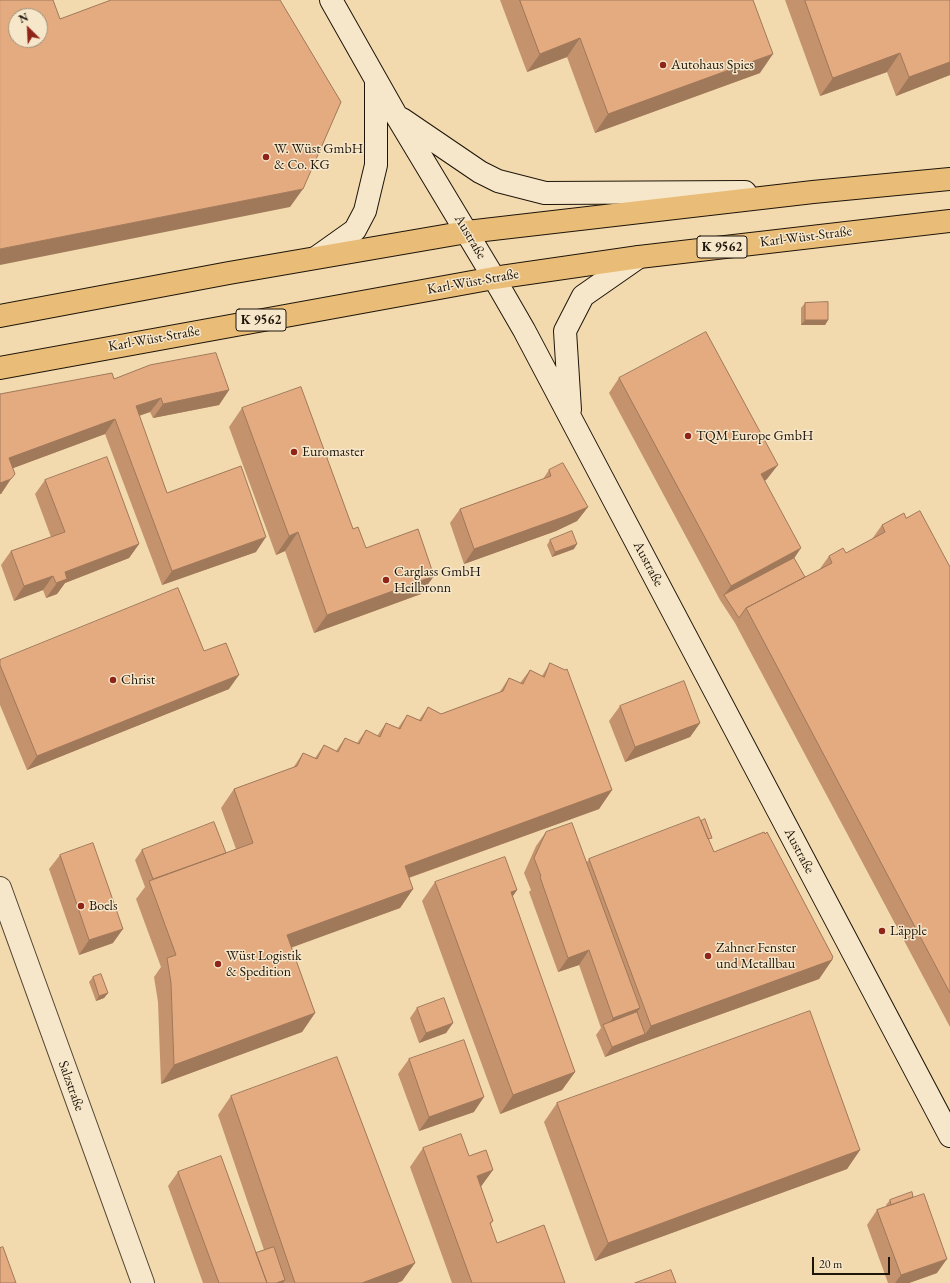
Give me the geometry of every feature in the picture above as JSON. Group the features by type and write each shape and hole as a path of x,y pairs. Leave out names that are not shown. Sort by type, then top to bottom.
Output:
{"main road":[{"name":"Austraße","path":"331,0 396,115 494,278 570,417 950,1136"},
{"path":"317,257 355,230 365,211 376,165 376,79"},
{"path":"396,115 480,172 498,181 545,193 813,192"},
{"path":"0,316 317,257 467,232 813,192 950,179"},
{"name":"Karl-Wüst-Straße","path":"0,368 494,278 639,257 950,221"},
{"path":"570,417 565,331 583,296 639,257"},
{"name":"Salzstraße","path":"0,888 143,1283"}],"building":[{"path":"0,0 53,0 60,19 111,0 280,0 341,102 303,189 0,249"},
{"name":"Autohaus Spies","path":"520,0 753,0 773,54 608,114 580,38 540,54"},
{"path":"805,0 950,0 950,62 909,77 900,53 833,78"},
{"path":"828,302 828,320 805,320 805,303"},
{"name":"TQM Europe GmbH","path":"706,332 778,465 761,474 801,548 731,586 619,378"},
{"path":"216,353 229,390 163,404 161,398 136,406 167,493 241,466 266,537 172,571 115,419 9,458 15,474 11,479 0,483 0,394 112,373 114,379 150,365"},
{"path":"301,387 353,529 358,527 366,548 418,529 434,576 327,615 298,532 289,536 242,408"},
{"path":"107,457 139,544 65,572 67,579 56,583 53,576 24,586 11,551 65,532 45,480"},
{"path":"563,463 588,507 474,549 460,509 551,476 549,470"},
{"path":"920,511 950,567 950,993 746,608 832,563 829,556 843,548 846,553 885,532 882,525 904,513 906,518"},
{"path":"572,531 577,544 555,552 550,540"},
{"path":"794,558 805,577 746,608 739,618 724,595"},
{"name":"Christ","path":"178,588 204,651 226,643 239,675 37,756 0,665 0,660"},
{"path":"550,663 565,670 567,669 612,790 405,866 413,889 287,935 315,1013 174,1065 171,983 167,958 176,955 149,881 253,843 234,789 297,766 303,753 317,759 324,745 338,752 345,738 359,744 366,730 380,737 386,723 400,729 407,715 421,721 428,707 441,714 503,691 509,678 523,684 530,670 544,677"},
{"path":"684,681 700,723 635,747 620,706"},
{"name":"Zahner Fenster und Metallbau","path":"699,817 714,852 767,832 833,957 832,960 651,1026 589,859"},
{"path":"705,819 712,838 708,839 701,821"},
{"path":"214,822 226,853 153,879 142,850"},
{"path":"572,823 640,1008 613,1018 589,950 568,958 534,858 546,832"},
{"path":"93,843 123,929 89,940 60,855"},
{"path":"505,857 517,890 511,892 575,1072 513,1095 435,882"},
{"path":"101,974 108,993 99,996 93,977"},
{"path":"444,998 453,1023 426,1033 417,1008"},
{"path":"810,1011 860,1150 608,1243 557,1103"},
{"path":"637,1012 645,1034 612,1047 603,1025"},
{"path":"464,1040 484,1097 429,1117 409,1059"},
{"path":"337,1057 415,1263 362,1283 295,1283 231,1096"},
{"path":"461,1134 469,1156 486,1150 493,1170 477,1176 493,1221 490,1223 497,1243 544,1225 565,1283 472,1283 423,1148"},
{"path":"221,1156 267,1283 219,1283 178,1172"},
{"path":"912,1192 913,1197 891,1205 890,1200"},
{"path":"924,1194 947,1259 901,1275 877,1210"},
{"path":"3,1247 16,1283 0,1283 0,1248"},
{"path":"274,1247 285,1280 276,1283 267,1283 256,1253"},
{"path":"671,1270 676,1283 635,1283"}],"place":[{"name":"Autohaus Spies","path":"663,65"},
{"name":"W. Wüst GmbH & Co. KG","path":"266,157"},
{"name":"TQM Europe GmbH","path":"688,436"},
{"name":"Euromaster","path":"294,452"},
{"name":"Carglass GmbH Heilbronn","path":"386,580"},
{"name":"Christ","path":"113,680"},
{"name":"Boels","path":"81,906"},
{"name":"Läpple","path":"882,931"},
{"name":"Zahner Fenster und Metallbau","path":"708,956"},
{"name":"Wüst Logistik & Spedition","path":"218,964"}]}
